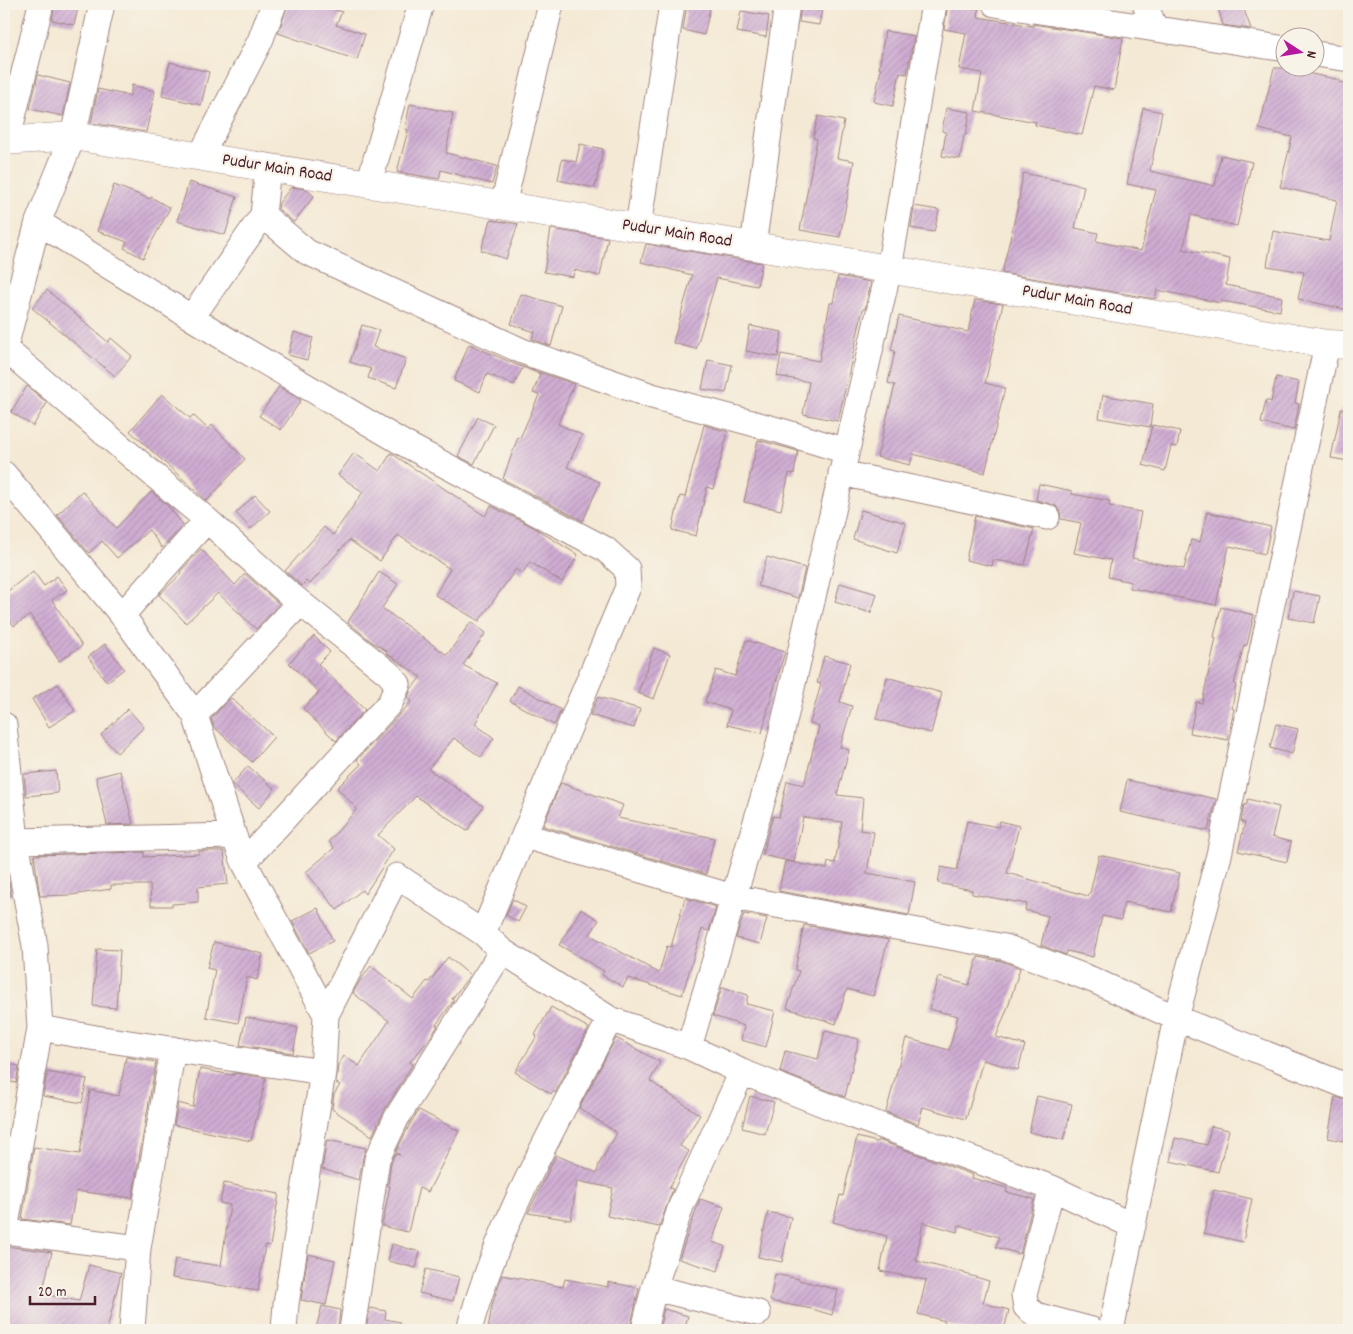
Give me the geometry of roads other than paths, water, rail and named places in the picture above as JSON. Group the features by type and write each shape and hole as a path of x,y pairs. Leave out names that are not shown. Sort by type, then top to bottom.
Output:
{"street":[{"path":"5,141 41,4"},
{"path":"102,4 73,136 38,222 4,349 207,520 300,603 388,673 398,684 390,703 244,862"},
{"path":"200,157 260,41 274,4"},
{"path":"369,183 421,4"},
{"path":"503,205 551,4"},
{"path":"638,227 672,4"},
{"path":"753,246 787,4"},
{"path":"689,1047 778,748 889,269 934,4"},
{"path":"995,4 1276,47"},
{"path":"1145,4 1155,29"},
{"path":"1326,56 1349,60"},
{"name":"Pudur Main Road","path":"5,141 73,136 638,227 1338,344"},
{"path":"192,317 263,215 268,167"},
{"path":"263,215 307,252 522,351 652,396 781,431 844,462 1047,516"},
{"path":"38,222 192,317 404,443 605,549 627,569 628,587 483,933"},
{"path":"1111,1330 1176,1018 1219,855 1338,344"},
{"path":"4,474 122,615 194,715 244,862 326,1015"},
{"path":"122,615 207,520"},
{"path":"194,715 300,603"},
{"path":"4,725 10,842 35,946 40,1028 5,1230 138,1248"},
{"path":"10,842 234,836"},
{"path":"525,836 733,897 1005,947 1093,980 1176,1018 1349,1087"},
{"path":"289,1330 286,1304 323,1072 326,1015 397,876 483,933 502,951 610,1019 689,1047 742,1072 854,1116 1052,1188 1133,1226"},
{"path":"352,1330 377,1159 397,1117 502,951"},
{"path":"469,1330 492,1256 513,1208 610,1019"},
{"path":"40,1028 323,1072"},
{"path":"132,1330 138,1248 173,1049"},
{"path":"644,1330 654,1288 681,1206 742,1072"},
{"path":"1052,1188 1024,1295 1026,1307 1036,1315 1092,1330"},
{"path":"654,1288 758,1313"}]}
